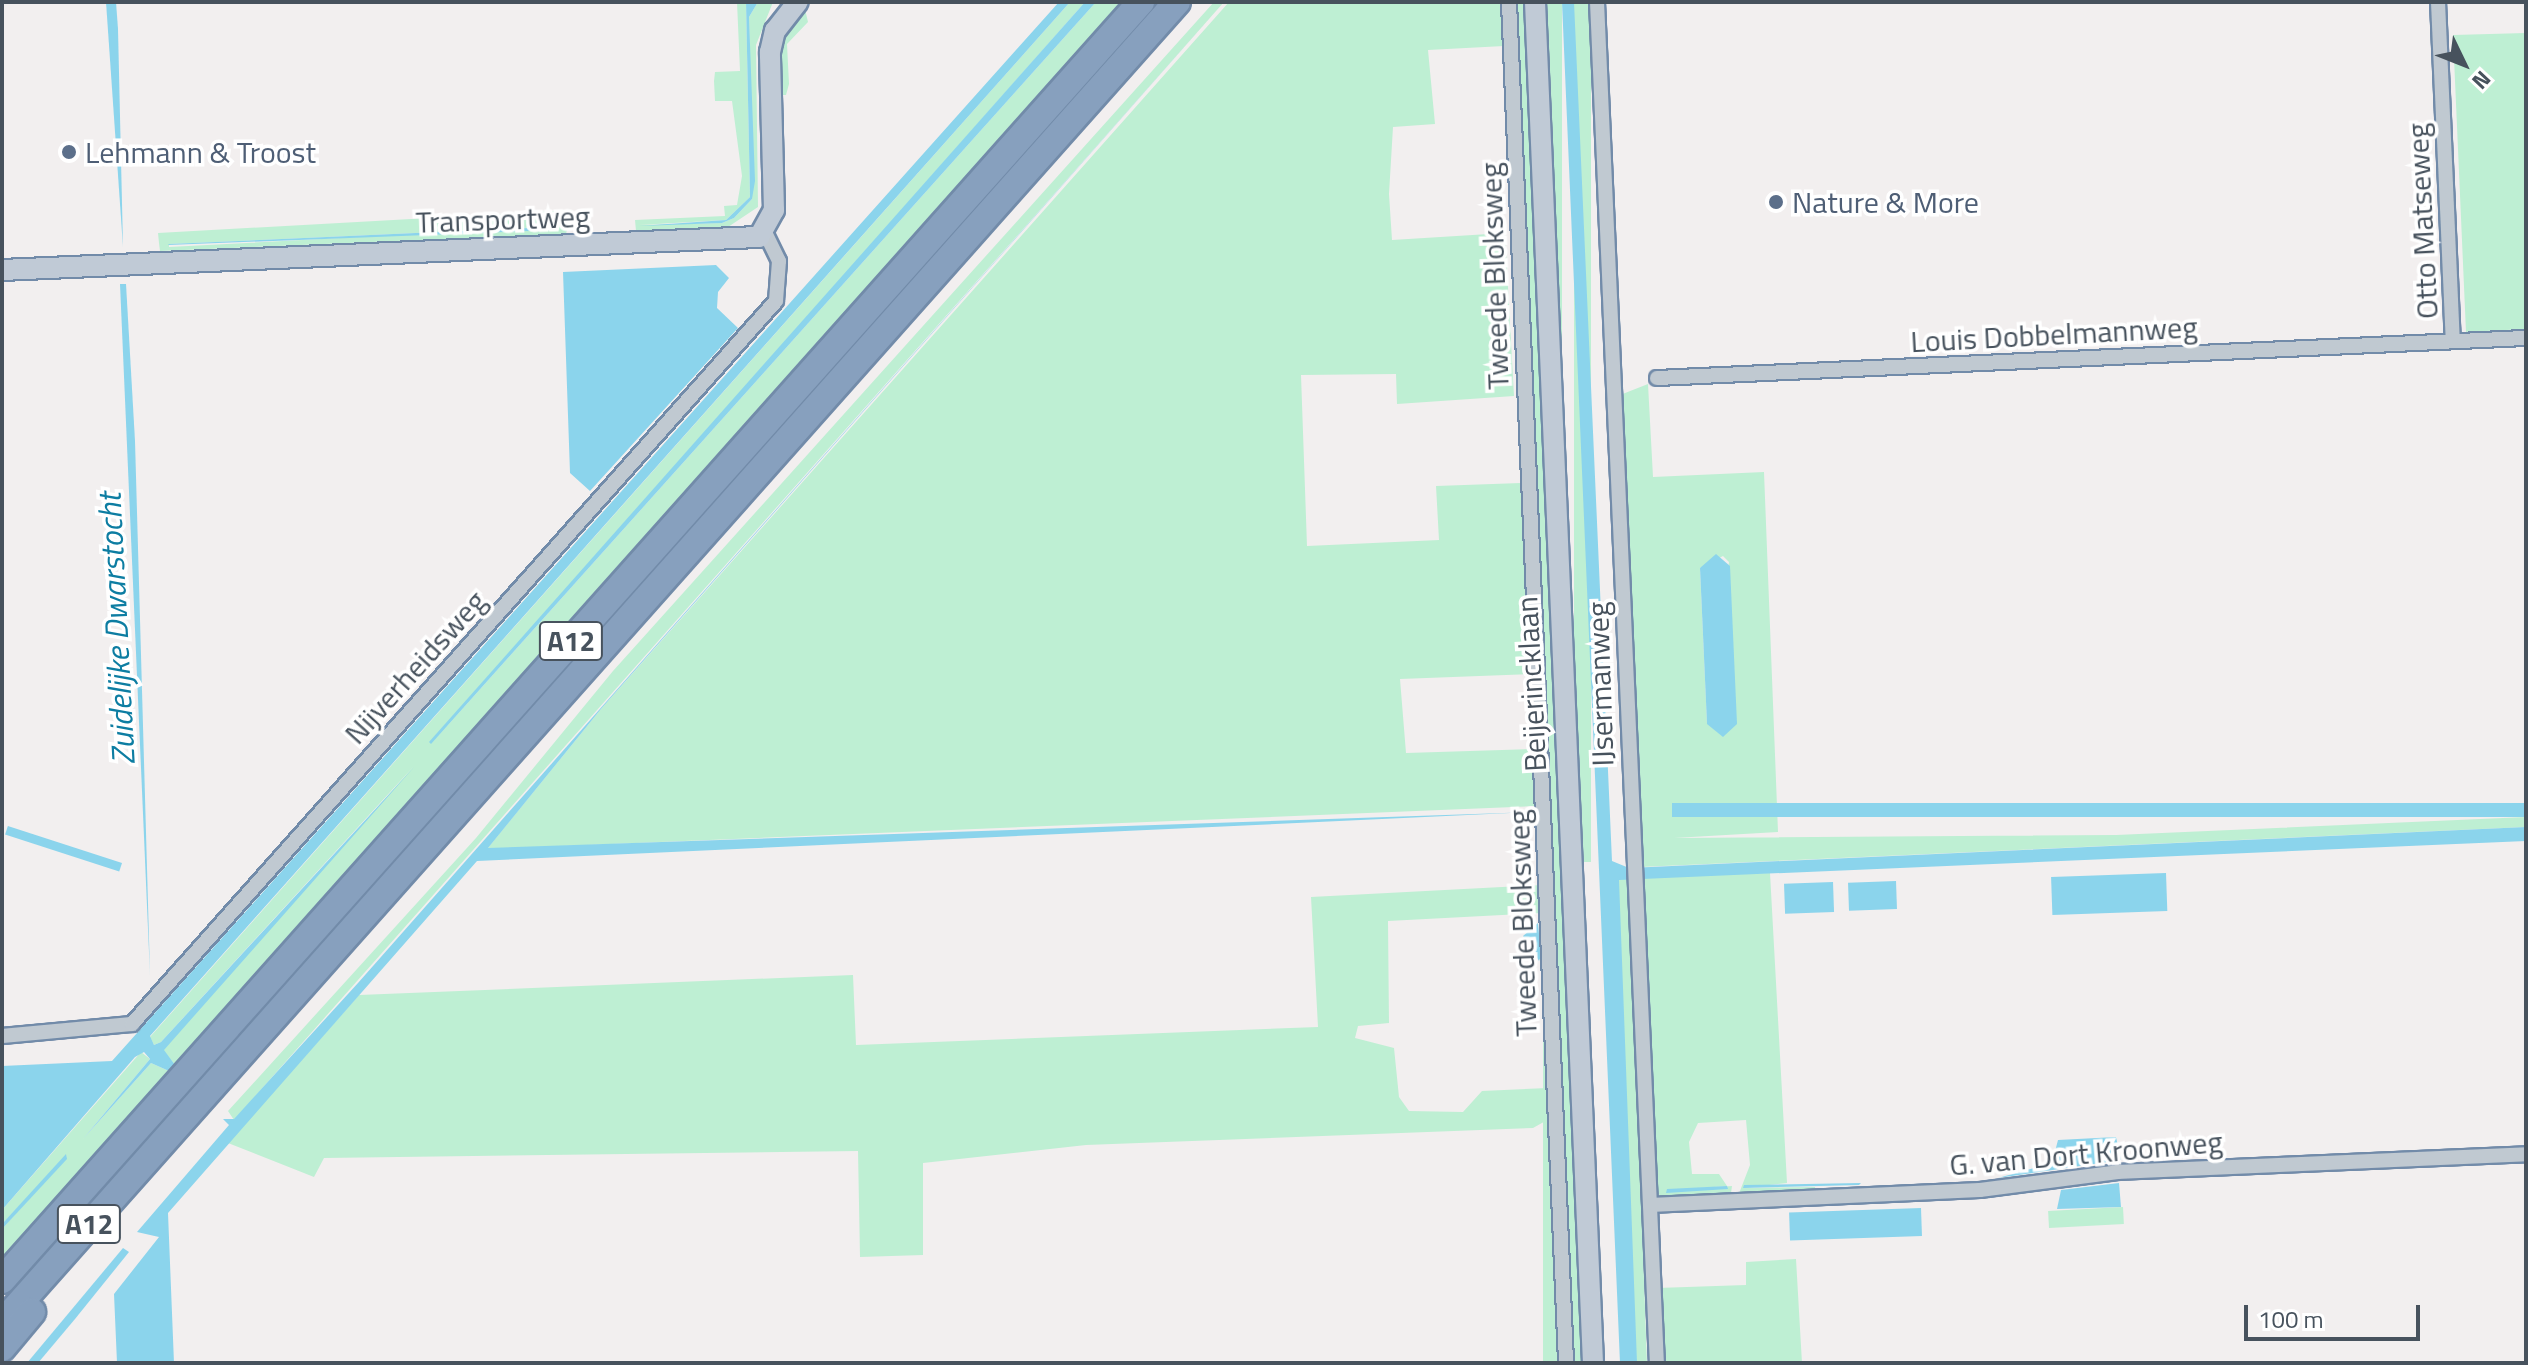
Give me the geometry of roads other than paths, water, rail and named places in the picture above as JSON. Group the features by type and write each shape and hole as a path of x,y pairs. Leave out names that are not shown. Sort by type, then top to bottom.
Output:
{"highway":[{"name":"A12","path":"2,1280 1141,2"},
{"name":"A12","path":"2,1323 1177,2"},
{"name":"A12","path":"2,1348 176,1126"}],"main road":[{"path":"765,232 774,210 770,52 775,31 798,2"},
{"name":"Beijerincklaan","path":"1535,2 1593,1363"},
{"name":"Transportweg","path":"2,270 749,239 765,232"}],"street":[{"name":"Tweede Bloksweg","path":"1509,2 1566,1363"},
{"name":"IJsermanweg","path":"1597,2 1657,1363"},
{"name":"Otto Matseweg","path":"2438,2 2453,341"},
{"name":"Nijverheidsweg","path":"2,1036 132,1024 776,301 779,261 765,232"},
{"name":"Louis Dobbelmannweg","path":"1657,378 2526,338"},
{"name":"G. van Dort Kroonweg","path":"1650,1205 1980,1190 2118,1172 2526,1154"}],"water":[{"path":"106,2 116,2 118,29 123,247"},
{"path":"746,2 758,2 749,17 755,181 752,199 734,218 722,223 639,226 726,220 750,197"},
{"path":"1059,2 1070,2 150,1036 154,1045 161,1042 415,766 164,1050 175,1065 169,1071 151,1063 83,1139 150,1059 144,1052 135,1057 2,1210 2,1066 112,1061"},
{"path":"1085,2 1096,2 431,744 429,742"},
{"path":"1224,2 601,709 488,848 1534,812 477,861 168,1213 174,1363 117,1363 114,1294 159,1237 137,1232 229,1125 223,1119 234,1119 358,983"},
{"path":"1562,2 1574,2 1612,861 1629,868 2526,827 2526,841 1619,880 1637,1363 1620,1363"},
{"path":"552,227 552,230 168,245 169,244"},
{"path":"716,265 729,278 718,292 717,308 738,328 590,491 570,473 563,272"},
{"path":"120,284 126,284 135,441 150,975"},
{"path":"1716,554 1730,566 1737,724 1723,737 1707,724 1700,568"},
{"path":"1672,803 2526,803 2526,817 1672,817"},
{"path":"8,826 122,863 119,872 5,834"},
{"path":"2166,873 2167,911 2052,915 2051,877"},
{"path":"1896,881 1897,909 1849,911 1848,883"},
{"path":"1833,882 1834,912 1785,914 1784,884"},
{"path":"1538,923 1541,956 1539,961 1523,936"},
{"path":"2116,1137 2121,1160 1998,1178 2052,1163 2058,1140"},
{"path":"66,1154 67,1159 2,1229 2,1224"},
{"path":"1861,1183 1859,1185 1743,1188 1744,1185"},
{"path":"2119,1183 2121,1207 2057,1209 2061,1190"},
{"path":"1727,1186 1728,1189 1666,1193 1667,1189"},
{"path":"1921,1208 1922,1236 1790,1241 1789,1213"},
{"path":"123,1248 129,1252 75,1319 38,1363 27,1363"}],"place":[{"name":"Lehmann & Troost","path":"69,152"},
{"name":"Nature & More","path":"1776,202"}],"water label":[{"name":"Zuidelijke Dwarstocht","path":"116,629"}]}
